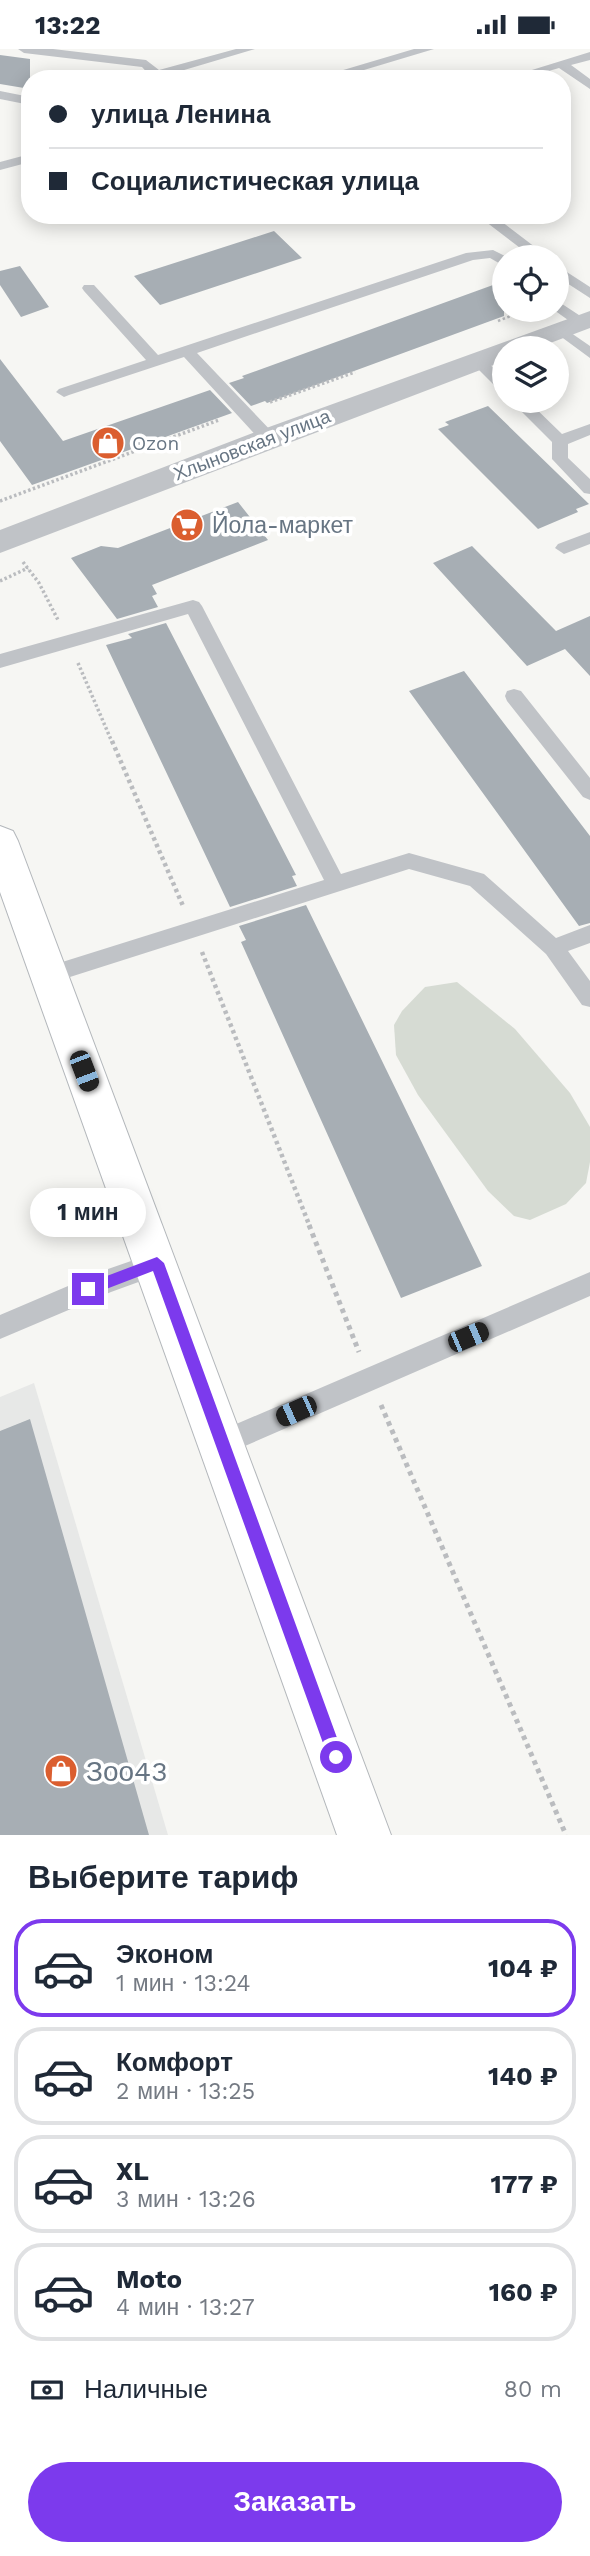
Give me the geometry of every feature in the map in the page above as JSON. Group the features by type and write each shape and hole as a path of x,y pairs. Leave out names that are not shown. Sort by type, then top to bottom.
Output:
{"main road":[{"path":"0,841 157,1263 364,1835"}],"street":[{"path":"537,336 572,319"},
{"name":"Хлыновская улица","path":"9,549 268,438 491,357"}],"lane":[{"path":"24,49 146,64 152,70"},
{"path":"181,70 250,49"},
{"path":"343,70 370,60 428,49"},
{"path":"539,70 590,56"},
{"path":"561,64 569,70"},
{"path":"571,71 590,85"},
{"path":"0,96 21,98"},
{"path":"0,166 21,160"},
{"path":"496,224 525,245"},
{"path":"64,392 471,255 492,254"},
{"path":"569,279 590,294"},
{"path":"89,288 156,362"},
{"path":"572,319 590,352"},
{"path":"187,351 268,438"},
{"path":"532,413 561,441 561,459 590,489"},
{"path":"561,441 590,429"},
{"path":"564,548 590,538"},
{"path":"0,661 193,606 336,884"},
{"path":"514,696 590,792"},
{"path":"48,975 409,861 477,880 553,949 590,998"},
{"path":"553,949 590,934"},
{"path":"0,1327 157,1263"},
{"path":"222,1443 590,1284"}],"path":[{"path":"9,549 39,583 69,641 193,929 370,1379 566,1835"},
{"path":"0,581 28,568"}],"shaded area":[{"path":"457,982 515,1029 570,1093 590,1127 590,1162 586,1183 566,1204 530,1220 514,1216 488,1191 418,1095 396,1055 394,1025 402,1011 425,987"},
{"path":"34,1383 168,1835 0,1835 0,1397"}],"building":[{"path":"0,55 30,59 30,70 21,70 21,88 0,84"},
{"path":"274,231 302,258 160,305 134,276"},
{"path":"20,266 49,307 21,317 0,285 0,271"},
{"path":"492,285 492,320 267,403 265,401 251,406 229,383 244,378 242,376"},
{"path":"0,359 63,441 210,390 232,413 32,485 0,441"},
{"path":"488,406 492,413 495,413 589,504 576,509 578,512 538,529 438,429 449,425 445,422"},
{"path":"238,502 268,540 152,585 157,594 152,596 158,607 117,619 71,558 101,546 118,548"},
{"path":"472,546 556,631 590,616 590,676 565,649 527,666 433,563"},
{"path":"166,623 296,875 292,876 297,886 230,907 106,645 132,638 128,634"},
{"path":"464,671 590,836 590,923 579,926 409,691"},
{"path":"306,905 482,1266 401,1298 241,942 246,940 239,926"},
{"path":"30,1419 149,1835 0,1835 0,1431"}],"place":[{"name":"Ozon","path":"108,443"},
{"name":"Йола-маркет","path":"187,525"},
{"name":"Зоо43","path":"61,1771"}],"route":[{"path":"88,1289 157,1263 336,1757"}]}
